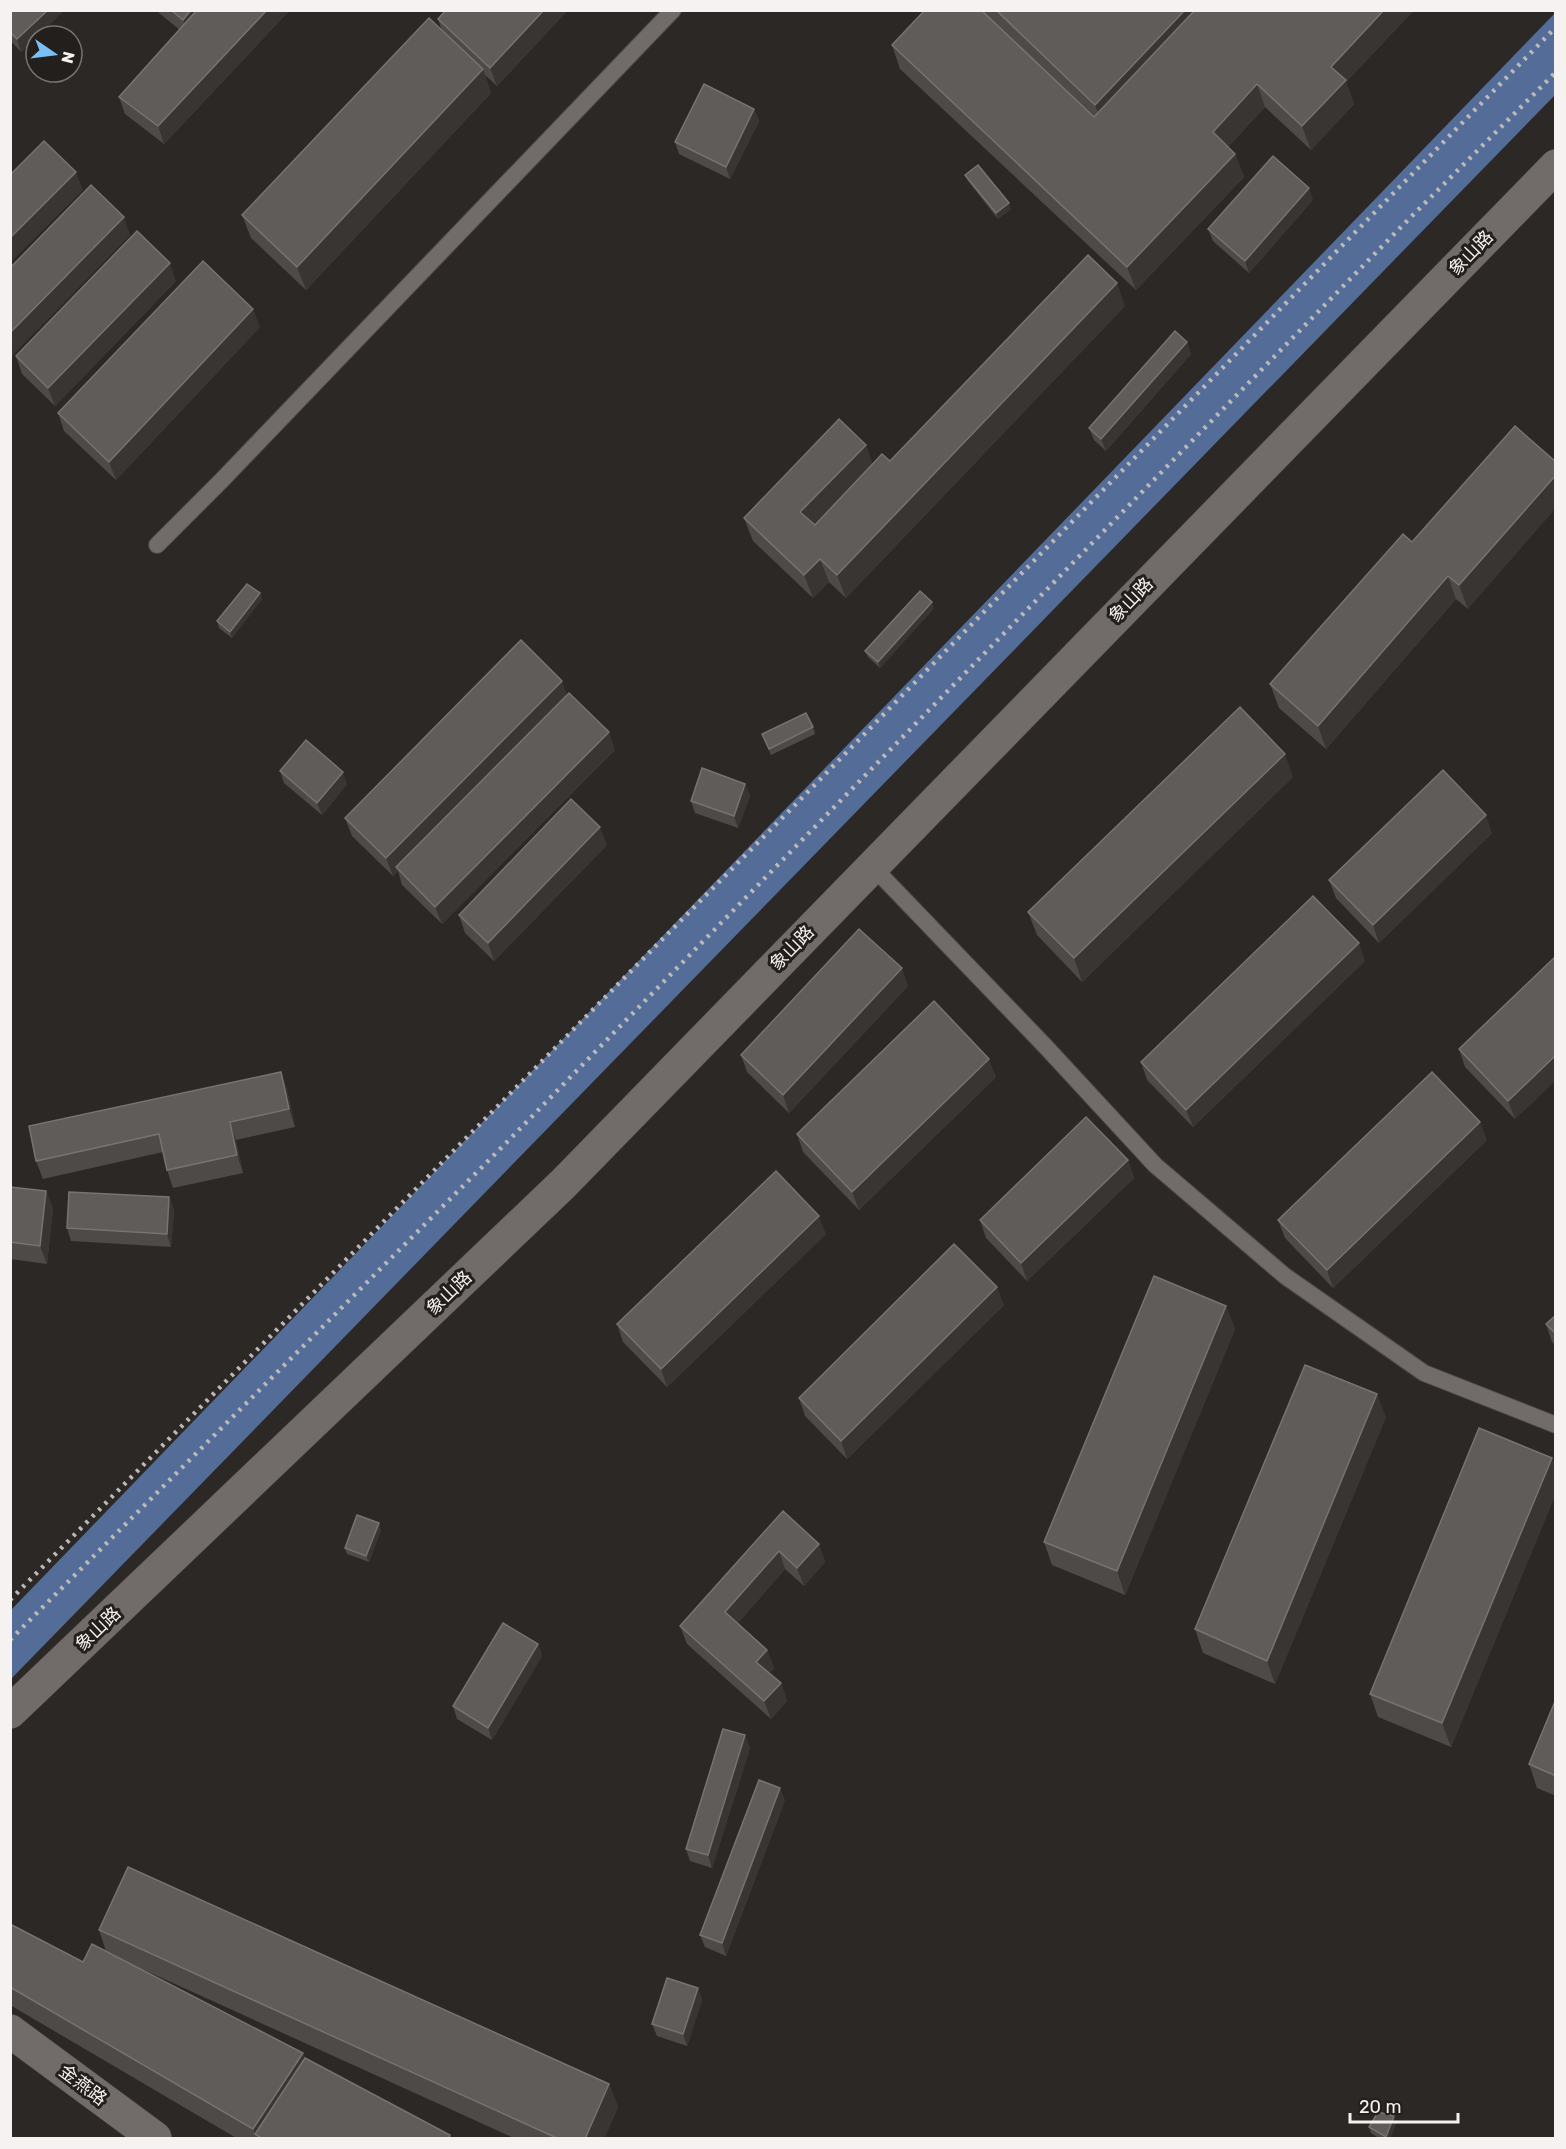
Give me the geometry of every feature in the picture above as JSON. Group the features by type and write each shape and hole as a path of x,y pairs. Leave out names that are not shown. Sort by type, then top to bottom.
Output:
{"street":[{"name":"象山路","path":"10,1712 563,1184 1556,166"},
{"name":"金燕路","path":"10,2031 154,2139"}],"lane":[{"path":"157,545 221,482 673,10"},
{"path":"872,866 1046,1047 1155,1165 1285,1276 1424,1373 1556,1425"}],"water":[{"path":"1555,13 1555,95 11,1679 11,1610"}],"building":[{"path":"10,10 48,10 33,24 24,24 24,32 17,39 10,32"},
{"path":"171,10 191,10 183,20"},
{"path":"197,10 267,10 158,126 119,97"},
{"path":"446,10 544,10 490,68 438,19"},
{"path":"925,10 981,10 1094,117 1195,10 1384,10 1331,67 1346,80 1302,126 1257,84 1213,132 1235,154 1127,267 892,45"},
{"path":"996,10 1185,10 1095,105"},
{"path":"429,18 483,69 297,267 242,215"},
{"path":"704,84 754,109 726,167 675,142"},
{"path":"44,141 76,172 10,238 10,175"},
{"path":"1273,156 1309,188 1245,261 1208,229"},
{"path":"978,165 1009,203 996,213 965,175"},
{"path":"91,185 124,217 10,333 10,268"},
{"path":"137,231 170,263 48,388 16,356"},
{"path":"1088,255 1117,283 837,575 820,559 804,575 744,518 839,419 866,445 800,512 815,525 882,454 890,461"},
{"path":"203,261 253,309 109,462 58,413"},
{"path":"1175,331 1187,342 1101,439 1089,428"},
{"path":"1515,426 1556,462 1556,475 1459,585 1448,576 1318,726 1270,684 1403,534 1412,542"},
{"path":"247,584 260,593 230,632 217,621"},
{"path":"920,591 932,602 878,662 865,651"},
{"path":"521,640 562,681 386,858 345,818"},
{"path":"569,693 609,732 435,907 396,867"},
{"path":"1240,707 1285,754 1074,958 1028,912"},
{"path":"806,713 813,727 769,749 762,734"},
{"path":"306,740 343,772 317,803 280,771"},
{"path":"702,768 745,784 734,816 691,801"},
{"path":"1443,770 1486,815 1373,925 1329,880"},
{"path":"571,799 600,827 488,943 459,915"},
{"path":"1313,896 1359,943 1186,1110 1141,1062"},
{"path":"859,929 902,968 783,1095 741,1055"},
{"path":"1556,956 1556,1055 1508,1101 1459,1049"},
{"path":"934,1001 989,1059 852,1192 797,1134"},
{"path":"281,1072 289,1109 230,1122 237,1155 167,1170 159,1134 36,1161 29,1126"},
{"path":"1432,1072 1480,1122 1327,1270 1278,1220"},
{"path":"1086,1117 1128,1160 1021,1263 980,1220"},
{"path":"776,1171 819,1216 661,1369 617,1324"},
{"path":"10,1187 46,1191 40,1246 10,1242"},
{"path":"69,1192 169,1197 167,1234 67,1228"},
{"path":"954,1244 997,1287 841,1441 799,1398"},
{"path":"1154,1276 1226,1306 1117,1571 1044,1542"},
{"path":"1556,1315 1556,1334 1546,1324"},
{"path":"1305,1365 1377,1394 1267,1661 1195,1629"},
{"path":"1479,1428 1552,1458 1442,1723 1370,1694"},
{"path":"783,1511 819,1544 797,1568 779,1551 725,1612 767,1650 756,1662 781,1683 764,1701 680,1626"},
{"path":"357,1515 379,1523 366,1556 345,1548"},
{"path":"503,1623 538,1644 488,1728 453,1706"},
{"path":"1556,1699 1556,1776 1529,1764"},
{"path":"723,1729 745,1735 708,1855 686,1849"},
{"path":"759,1780 780,1788 722,1943 700,1935"},
{"path":"128,1867 609,2084 585,2139 559,2139 99,1930"},
{"path":"10,1924 83,1962 92,1944 303,2053 253,2129 10,1987"},
{"path":"667,1978 698,1988 683,2034 652,2024"},
{"path":"305,2058 450,2135 448,2139 263,2139 255,2134"},
{"path":"1378,2112 1394,2116 1386,2137 1369,2127"}],"railway":[{"path":"10,1600 797,803 1556,27"},
{"path":"10,1640 509,1140 1399,229 1556,72"}]}
